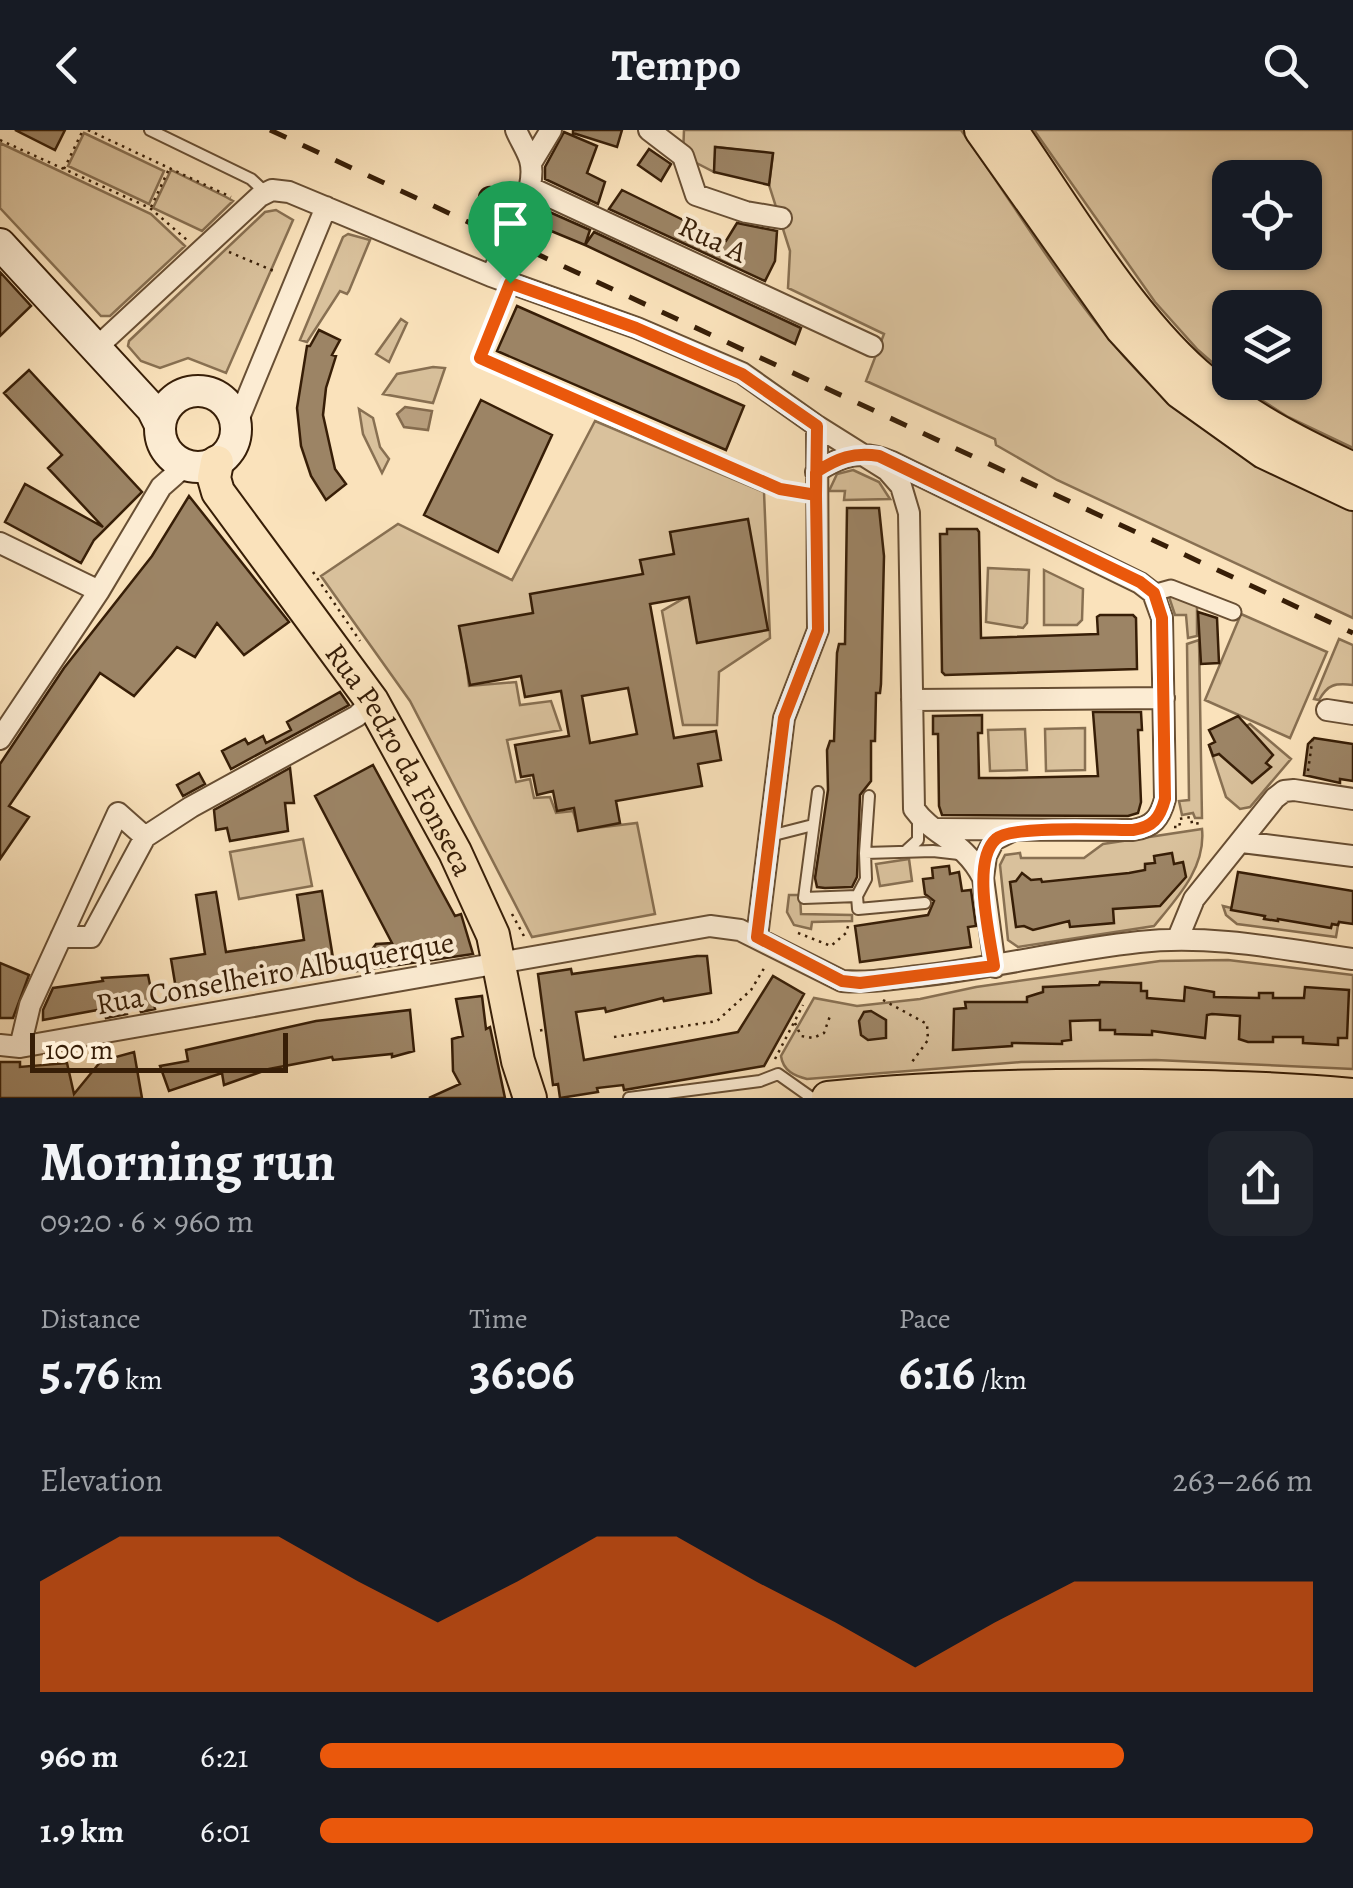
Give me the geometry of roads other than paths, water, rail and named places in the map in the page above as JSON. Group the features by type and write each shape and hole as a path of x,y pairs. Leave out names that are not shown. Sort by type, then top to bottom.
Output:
{"main road":[{"path":"981,130 1122,329 1180,392 1264,452 1353,494"},
{"path":"1011,130 1140,314 1196,374 1276,432 1353,469"},
{"path":"0,244 95,349 152,409 168,454 201,464 230,451 236,426 228,406 212,392 158,396 135,391"},
{"path":"159,424 170,402 180,394"},
{"name":"Rua Pedro da Fonseca","path":"201,464 214,478 230,511 372,701 455,852 493,935 527,1092"},
{"path":"828,1098 1074,1085 1218,1087 1353,1095"}],"street":[{"path":"500,279 530,187 531,163 516,130"},
{"path":"531,163 550,130"},
{"path":"648,130 683,156"},
{"path":"684,130 683,156 696,195 746,212 782,218"},
{"name":"Rua A","path":"530,187 872,346"},
{"path":"95,349 266,192 289,192 500,279 636,328 742,374 895,478 909,513 913,803 918,815 938,829 980,872"},
{"path":"236,426 326,207"},
{"path":"757,937 784,718 818,630 817,426"},
{"path":"816,472 836,459 858,453 892,462 1140,582 1154,593 1162,618 1165,799 1156,820 1146,828 1133,830 938,829"},
{"path":"0,739 99,592 168,477 201,464"},
{"path":"909,513 934,496 991,520 1008,518"},
{"path":"0,543 99,592"},
{"path":"1154,593 1171,588 1233,612"},
{"path":"912,700 1164,698"},
{"path":"62,937 91,938 145,837 191,807 341,726 372,701"},
{"path":"1327,710 1353,714"},
{"path":"1178,938 1194,899 1284,791 1353,798"},
{"path":"10,1046 118,813 145,837"},
{"path":"994,966 980,872 994,840 1013,830"},
{"path":"1242,842 1353,856"},
{"name":"Rua Conselheiro Albuquerque","path":"10,1046 710,926 735,928 842,981 860,983 1178,938 1353,959"}],"lane":[{"path":"150,130 252,179 266,192"},
{"path":"500,279 480,358 780,489 816,495"},
{"path":"818,792 804,898 858,896"},
{"path":"869,796 866,880 858,896 858,909 925,902"},
{"path":"901,851 918,840 918,815"},
{"path":"770,836 813,825"},
{"path":"865,854 954,853 980,872"},
{"path":"629,1098 760,1080 770,1074 784,1076 812,1098"}],"railway":[{"path":"270,130 1353,633"}]}
